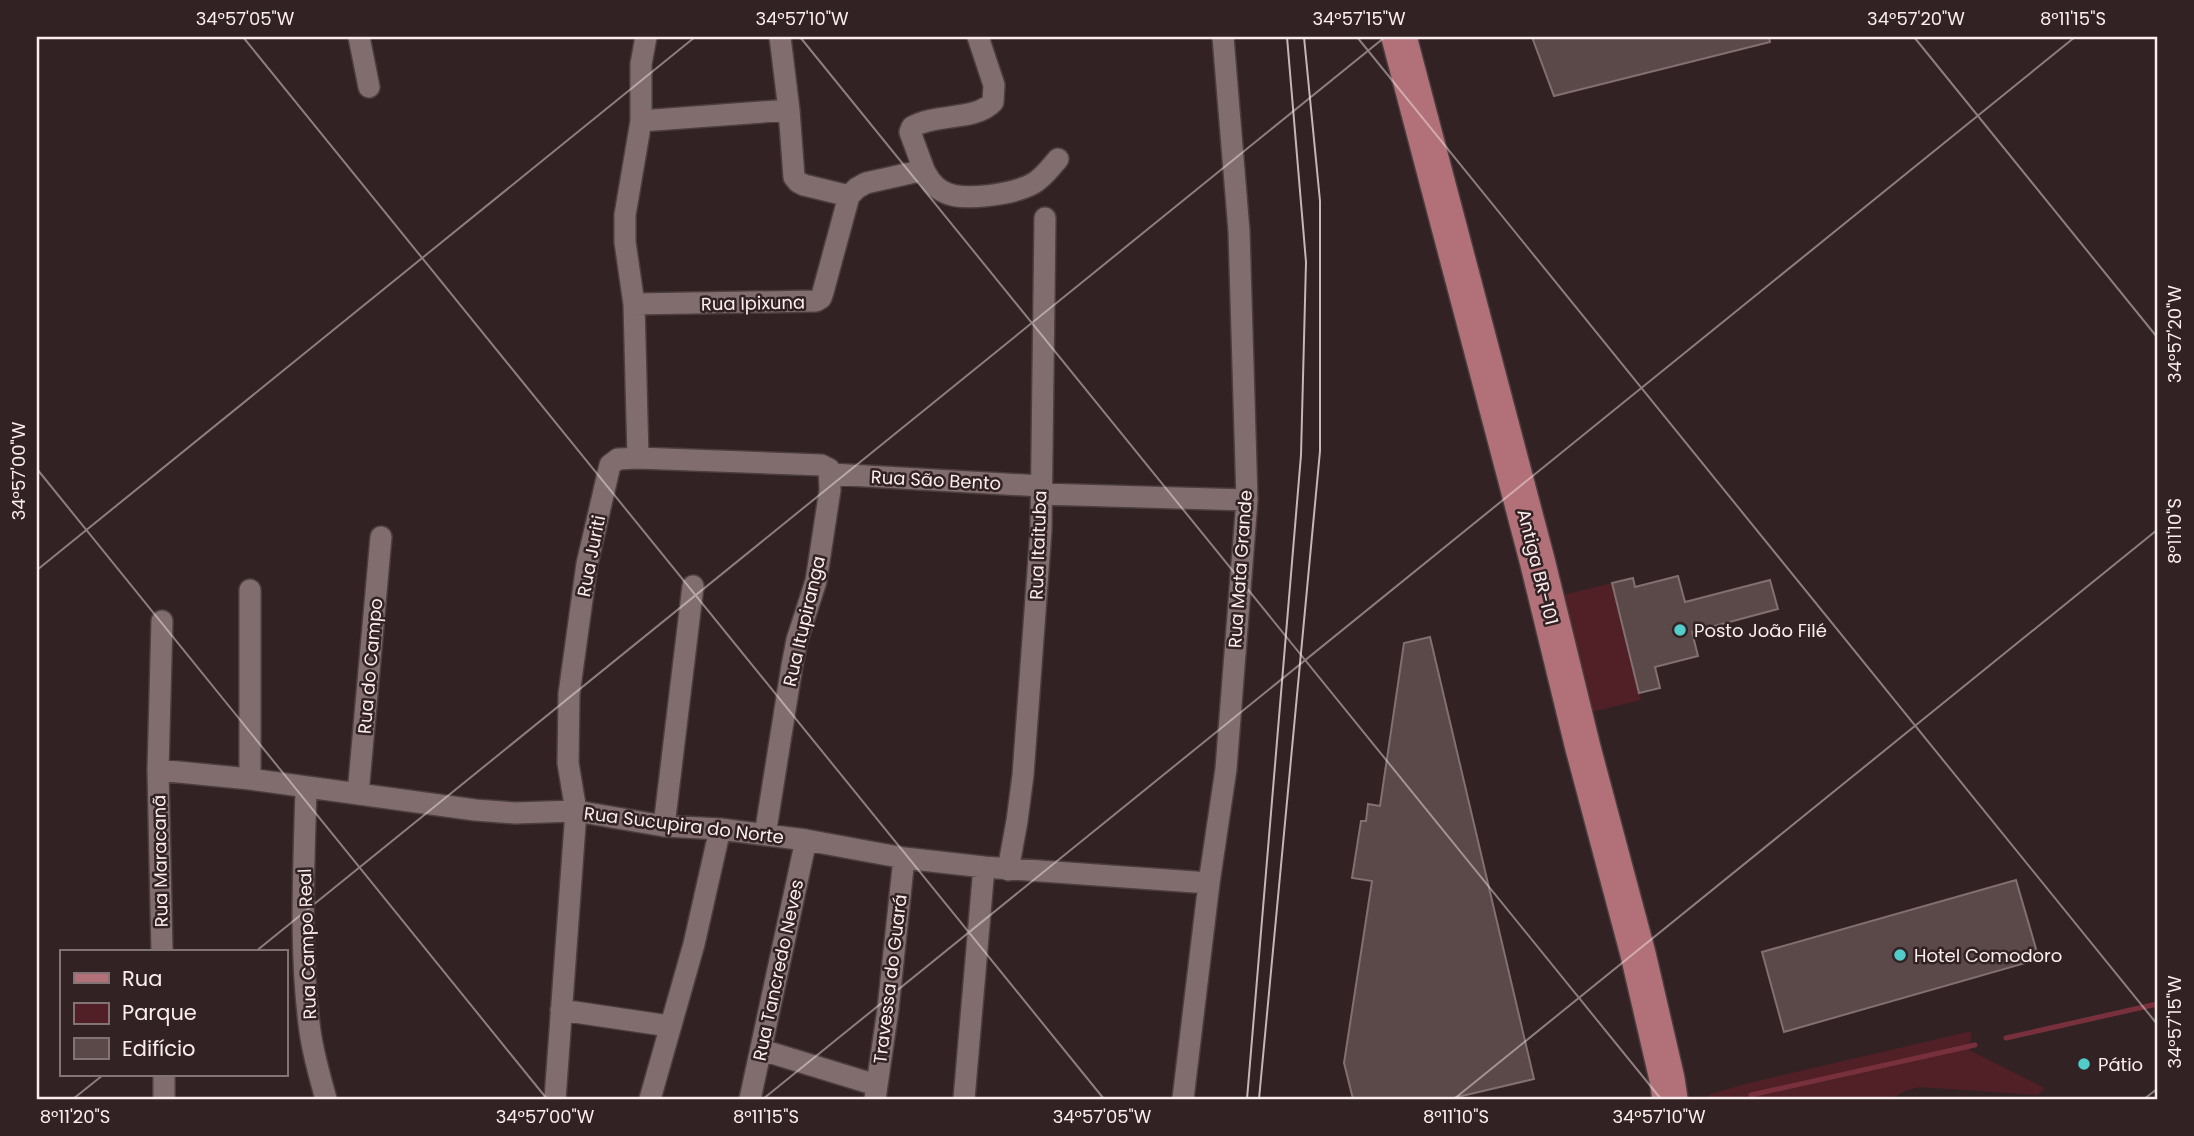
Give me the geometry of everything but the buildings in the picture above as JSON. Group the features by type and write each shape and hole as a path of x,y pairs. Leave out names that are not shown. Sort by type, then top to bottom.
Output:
{"main road":[{"name":"Antiga BR-101","path":"1399,37 1465,280 1638,954 1670,1099"}],"street":[{"path":"359,37 369,87"},
{"path":"638,458 634,304 627,264 625,215 641,121 641,64 646,37"},
{"path":"780,37 793,174 798,182 849,196 862,184 924,170"},
{"path":"978,37 994,85 993,102 979,112 946,116 914,125 910,132 924,170 934,186 953,196 991,195 1032,184 1048,172 1058,159"},
{"name":"Rua Mata Grande","path":"1183,1099 1209,883 1226,769 1247,500 1239,244 1223,37"},
{"path":"641,121 789,110"},
{"name":"Rua Ipixuna","path":"634,304 792,303 819,300 849,196"},
{"name":"Rua Itaituba","path":"1008,870 1023,775 1039,580 1045,218"},
{"name":"Rua São Bento","path":"638,458 821,465 826,466 830,482 1247,500"},
{"name":"Rua Juriti","path":"555,1099 576,811 568,763 569,694 587,564 610,465 618,459 638,458"},
{"name":"Rua Itupiranga","path":"765,835 797,640 816,581 830,482"},
{"name":"Rua do Campo","path":"358,794 381,537"},
{"path":"664,826 692,586"},
{"path":"250,590 250,779"},
{"name":"Rua Maracanã","path":"162,621 158,770 162,950"},
{"name":"Rua Sucupira do Norte","path":"158,770 250,779 475,810 515,813 576,811 664,826 806,840 904,858 1008,870 1209,883"},
{"name":"Rua Campo Real","path":"306,788 306,981 310,1032 326,1099"},
{"path":"650,1099 694,944 720,830"},
{"name":"Rua Tancredo Neves","path":"750,1099 806,840"},
{"name":"Travessa do Guará","path":"876,1092 887,1020 904,858"},
{"path":"964,1099 984,867"},
{"path":"561,1010 669,1026"},
{"path":"762,1049 876,1092"},
{"path":"164,1076 164,1099"}],"green space":[{"path":"1612,583 1641,700 1591,712 1563,595"},
{"path":"1972,1031 1969,1050 2045,1088 2038,1095 1920,1087 1907,1090 1891,1099 1704,1099 1711,1094 1745,1084"}],"waterway":[{"path":"2006,1038 2157,1004"},
{"path":"1751,1095 1975,1045"}],"tram line":[{"path":"1247,1099 1301,455 1306,262 1287,37"},
{"path":"1259,1099 1320,451 1320,201 1304,37"}],"place":[{"name":"Posto João Filé","path":"1680,630"},
{"name":"Hotel Comodoro","path":"1900,955"},
{"name":"Pátio","path":"2084,1064"}]}
